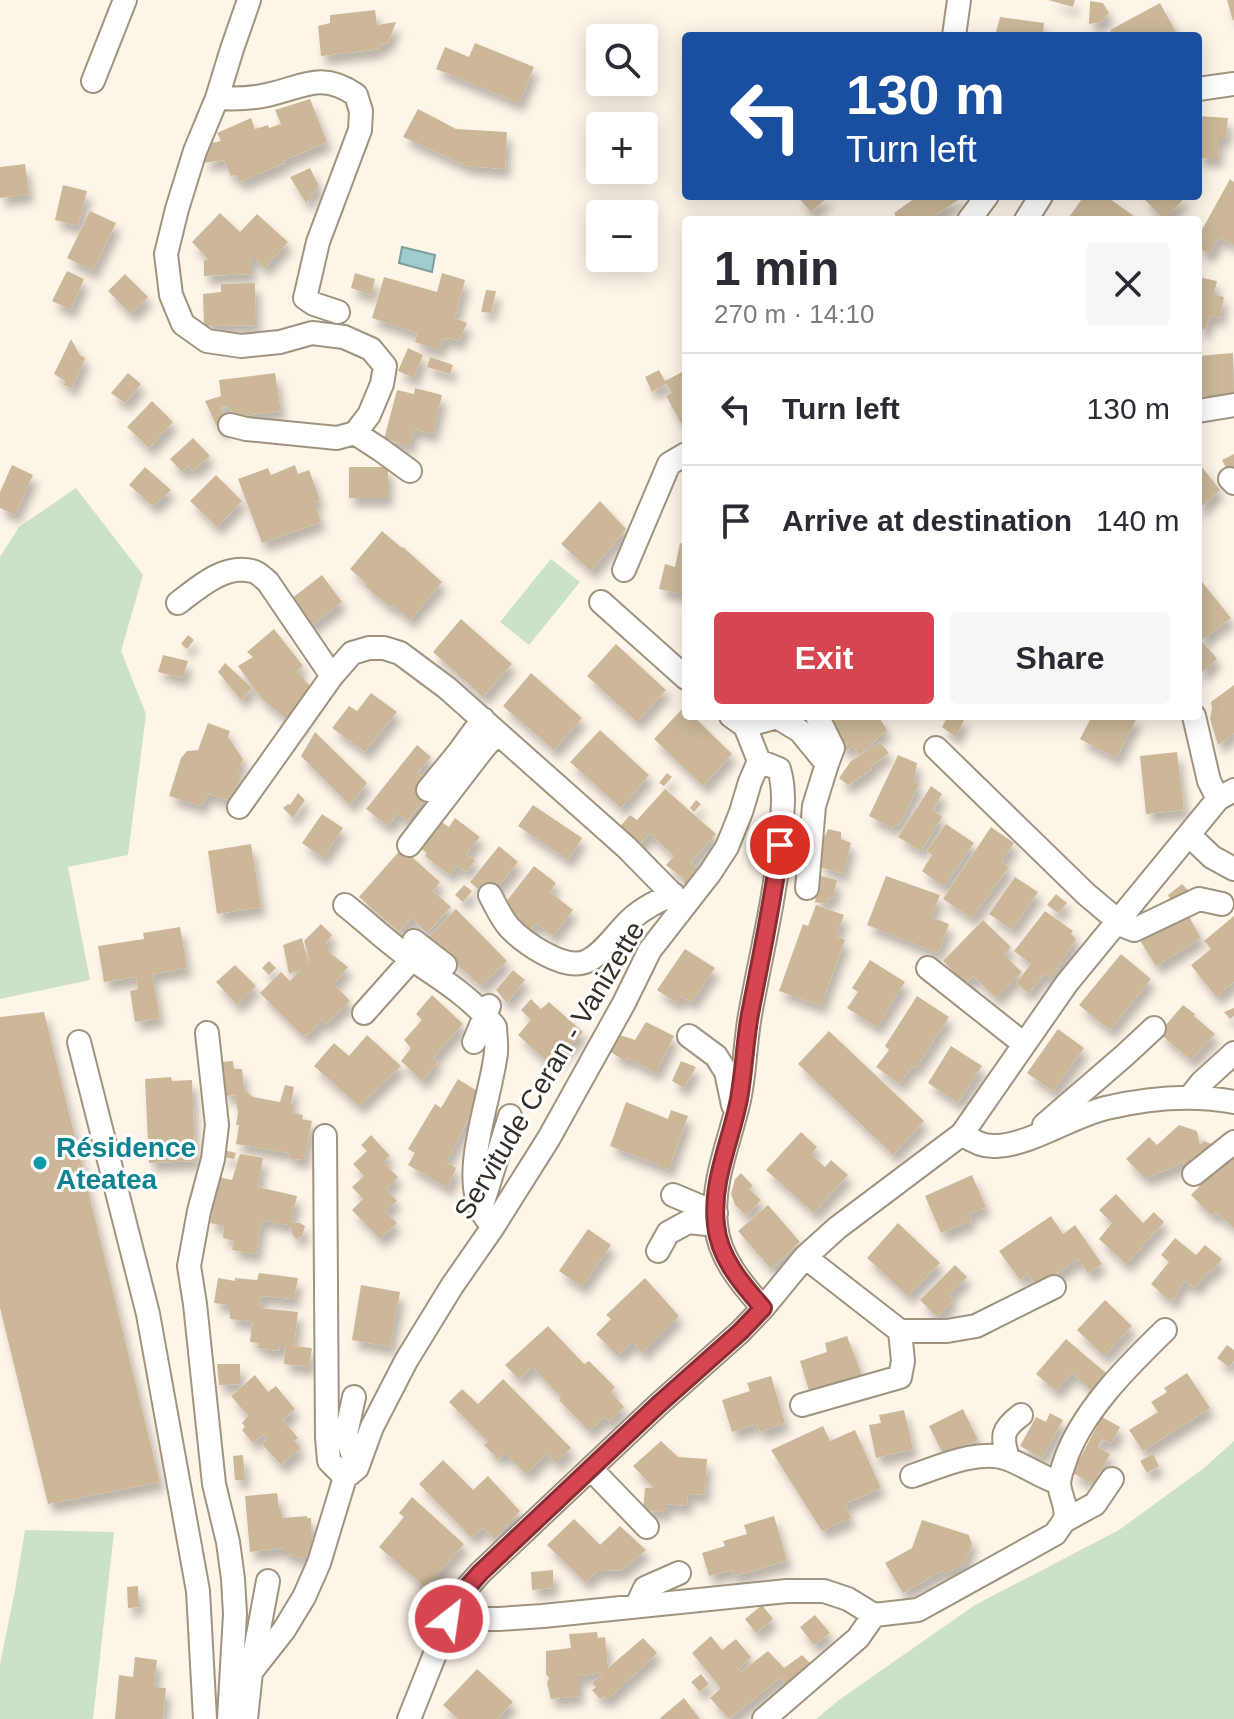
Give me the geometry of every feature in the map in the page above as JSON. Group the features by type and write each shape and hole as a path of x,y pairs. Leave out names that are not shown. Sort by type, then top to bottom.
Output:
{"street":[{"path":"93,81 125,0"},
{"path":"230,425 337,438 355,433 369,415 382,384 385,366 371,349 344,337 312,333 280,342 241,346 207,341 183,324 171,295 166,254 177,209 249,0"},
{"path":"955,32 959,0"},
{"path":"217,98 240,100 313,82 334,83 356,95 361,111 360,130 318,242 305,298 338,312"},
{"path":"1202,88 1234,84"},
{"path":"1202,410 1234,405"},
{"path":"355,433 410,471"},
{"path":"624,570 669,464 682,456"},
{"path":"178,603 203,584 231,570 254,571 268,582 332,676"},
{"path":"601,602 682,674"},
{"path":"239,807 332,676 352,653 384,648 400,653 415,663 490,726 626,847 678,900"},
{"path":"782,720 800,731 827,764"},
{"path":"807,888 814,806 833,748 819,720"},
{"path":"409,1719 449,1619 448,1609 480,1573 668,1395 740,1332 805,1257 837,1228 962,1134 1067,983 1226,794 1209,781 1195,720"},
{"path":"738,721 759,761 779,769 784,784 775,883 750,1018 739,1099 720,1168 715,1200 725,1256 735,1275 763,1308"},
{"path":"428,790 459,752 490,726"},
{"path":"409,845 490,726"},
{"path":"936,748 1086,894 1124,926 1134,930 1199,899 1222,904"},
{"name":"Servitude Ceran - Vanizette","path":"251,1672 284,1630 304,1597 352,1471 406,1361 452,1286 487,1218 549,1138 678,900 727,847 759,761"},
{"path":"1189,835 1212,857 1234,869"},
{"path":"490,895 507,924 525,942 551,957 570,963 585,963 601,952 634,917 652,904 678,900"},
{"path":"345,905 413,950 495,1027 496,1052 475,1163 475,1189 487,1218"},
{"path":"364,1013 413,950"},
{"path":"928,968 1024,1044"},
{"path":"474,1042 486,1016"},
{"path":"1027,1138 1154,1028"},
{"path":"207,1033 217,1125 213,1159 189,1266 214,1484 233,1579 235,1614 229,1719"},
{"path":"689,1036 716,1056 726,1072 735,1114"},
{"path":"79,1042 150,1328 198,1591 205,1719"},
{"path":"1193,1097 1201,1083 1234,1053"},
{"path":"962,1134 994,1147 1013,1144 1103,1109 1133,1102 1234,1090"},
{"path":"1193,1097 1234,1102"},
{"path":"487,1218 510,1116"},
{"path":"325,1136 329,1461 341,1473 352,1471 346,1434 354,1397"},
{"path":"1194,1174 1234,1142"},
{"path":"673,1195 716,1219"},
{"path":"658,1251 668,1233 688,1222 716,1219"},
{"path":"805,1257 900,1331 947,1331 976,1326 1054,1287"},
{"path":"449,1619 636,1611 787,1591 824,1591 848,1599 874,1615 918,1610 1055,1534 1066,1514 1059,1483 1065,1461 1094,1408 1116,1380 1165,1330"},
{"path":"802,1405 900,1377 903,1361 900,1331"},
{"path":"1008,1458 1002,1441 1008,1424 1021,1415"},
{"path":"912,1476 994,1455 1008,1458 1059,1483"},
{"path":"591,1469 647,1527"},
{"path":"1064,1521 1095,1504 1112,1479"},
{"path":"636,1611 645,1588 679,1573"},
{"path":"246,1719 251,1672 268,1581"},
{"path":"764,1719 858,1638 874,1615"}],"green space":[{"path":"76,488 143,575 121,651 146,714 128,855 68,867 90,980 0,999 0,557 19,527"},
{"path":"551,559 580,582 529,645 500,622"},
{"path":"1234,1441 1234,1719 816,1719 975,1605 1119,1530 1204,1468"},
{"path":"25,1530 114,1532 93,1719 0,1719 0,1664"}],"water":[{"path":"402,247 435,255 432,272 399,263"}],"building":[{"path":"1048,0 1075,0 1073,7"},
{"path":"1227,0 1234,0 1233,21"},
{"path":"1090,1 1103,3 1109,13 1102,22 1089,24"},
{"path":"1160,3 1176,32 1111,32"},
{"path":"375,10 377,25 396,22 388,43 379,45 380,49 321,56 318,26 330,23 330,15"},
{"path":"1000,17 1044,23 1043,32 996,32"},
{"path":"475,43 534,67 519,103 436,69 445,47 469,57"},
{"path":"310,99 327,142 239,182 236,175 231,176 224,160 203,163 211,143 221,141 217,133 251,118 255,129 281,124 275,110"},
{"path":"418,109 456,129 507,132 505,169 467,166 403,137"},
{"path":"1202,116 1228,118 1226,138 1219,138 1218,159 1202,158"},
{"path":"25,164 29,194 0,198 0,167"},
{"path":"310,168 319,186 306,203 290,177"},
{"path":"1230,179 1234,182 1234,245 1219,237 1210,254 1202,250 1202,230"},
{"path":"63,185 87,191 78,226 55,220"},
{"path":"800,200 824,200 811,212"},
{"path":"912,200 958,200 935,216 896,216 894,213"},
{"path":"1081,200 1112,200 1134,216 1070,216"},
{"path":"1145,200 1183,200 1167,216 1161,216"},
{"path":"90,211 116,223 93,271 67,258"},
{"path":"220,213 240,232 257,214 288,242 265,268 256,258 251,258 251,274 204,276 204,260 209,260 192,242"},
{"path":"67,271 84,279 71,310 52,301"},
{"path":"355,273 375,279 371,295 351,288"},
{"path":"442,273 465,280 455,318 467,323 459,341 443,339 439,350 415,342 417,333 372,318 384,277 437,292"},
{"path":"125,274 148,297 131,314 108,291"},
{"path":"1202,278 1217,281 1214,294 1224,297 1220,318 1210,316 1205,330 1202,329"},
{"path":"255,283 256,325 204,326 203,294 221,292 221,284"},
{"path":"486,290 496,291 491,313 481,312"},
{"path":"71,339 85,358 72,388 64,385 65,381 54,374"},
{"path":"408,348 423,355 414,378 398,371"},
{"path":"1233,353 1234,396 1202,400 1202,356"},
{"path":"430,357 453,365 450,374 427,367"},
{"path":"659,370 665,381 682,372 682,425 666,396 672,393 666,384 652,392 645,377"},
{"path":"128,373 141,384 125,403 111,393"},
{"path":"275,373 281,411 235,417 228,406 221,408 229,425 219,431 205,401 221,396 219,380"},
{"path":"415,388 442,395 433,434 414,429 409,446 384,439 397,390 414,394"},
{"path":"152,401 173,422 149,448 127,427"},
{"path":"193,438 210,456 193,471 188,466 182,472 170,459"},
{"path":"1234,454 1234,469 1228,472 1222,460"},
{"path":"12,465 33,475 15,515 0,508 0,492"},
{"path":"295,465 298,474 309,470 320,500 314,502 321,522 262,543 238,479 268,468 271,475"},
{"path":"145,467 171,490 153,506 129,485"},
{"path":"349,467 388,467 388,498 349,498"},
{"path":"1202,467 1220,490 1202,506"},
{"path":"216,475 242,501 217,527 190,501"},
{"path":"600,501 626,529 591,571 561,544"},
{"path":"382,531 442,582 410,620 365,586 367,584 350,569"},
{"path":"680,543 682,594 659,589 665,564 675,567"},
{"path":"322,575 342,602 307,629 287,602"},
{"path":"1202,582 1231,618 1202,640"},
{"path":"461,619 512,664 483,697 433,652"},
{"path":"274,629 303,666 297,671 317,694 297,728 261,698 238,666 253,657 247,652"},
{"path":"188,635 194,640 187,649 181,644"},
{"path":"1202,643 1217,659 1202,672"},
{"path":"616,644 666,690 637,722 587,676"},
{"path":"163,655 188,661 183,678 158,672"},
{"path":"225,663 252,688 241,700 218,672"},
{"path":"531,673 582,718 554,750 503,706"},
{"path":"1234,685 1234,733 1218,745 1210,719 1211,702"},
{"path":"371,693 397,712 365,752 332,728 349,706 357,711"},
{"path":"682,709 682,720 697,720 732,754 703,786 654,739"},
{"path":"827,720 881,720 887,730 859,755 853,746 846,751 830,731"},
{"path":"946,720 964,720 956,737 942,727"},
{"path":"1090,720 1136,720 1116,758 1080,739"},
{"path":"208,723 230,731 228,737 243,759 237,773 241,776 231,801 208,794 201,806 169,796 181,758 187,751 198,750"},
{"path":"600,730 649,775 621,808 570,762"},
{"path":"315,732 367,783 350,805 301,756"},
{"path":"880,742 889,753 870,767 872,769 848,785 839,778 851,761"},
{"path":"417,745 431,757 418,773 426,780 426,798 407,821 398,813 388,826 366,809"},
{"path":"1177,752 1184,810 1146,814 1140,756"},
{"path":"898,755 917,763 914,781 919,784 899,825 895,824 893,828 869,816"},
{"path":"667,773 672,777 664,786 659,783"},
{"path":"931,786 942,794 933,810 942,817 921,851 898,837"},
{"path":"665,789 716,834 691,862 699,870 688,885 666,865 674,856 650,834 636,847 617,830 630,815 637,820"},
{"path":"298,793 305,800 293,818 283,808 290,805"},
{"path":"696,800 701,804 694,812 690,808"},
{"path":"533,805 582,838 568,860 518,826"},
{"path":"322,814 343,828 323,858 302,843"},
{"path":"455,818 480,837 466,854 475,860 466,872 457,865 450,875 425,856 427,853 419,847 440,821 449,827"},
{"path":"946,824 974,843 944,887 922,871 932,855 927,851"},
{"path":"991,827 1014,843 1001,862 1009,867 972,918 943,899"},
{"path":"828,829 841,832 841,839 851,843 843,874 820,867 821,859 814,856 817,834 825,836"},
{"path":"251,844 261,907 217,914 208,851"},
{"path":"499,846 518,862 489,898 470,882"},
{"path":"402,848 440,882 433,891 451,907 427,933 411,918 399,932 359,897"},
{"path":"534,866 556,883 550,892 573,910 553,936 536,923 529,931 501,908"},
{"path":"818,875 837,880 833,899 828,898 827,904 815,902"},
{"path":"886,876 940,895 931,917 949,924 938,953 867,925"},
{"path":"1015,877 1038,892 1012,930 989,914"},
{"path":"1182,884 1192,894 1176,906 1168,895"},
{"path":"464,885 472,891 463,902 455,895"},
{"path":"1056,894 1067,903 1058,913 1047,905"},
{"path":"816,905 844,915 836,936 845,940 821,1006 779,991 803,924 808,926"},
{"path":"456,909 507,961 481,986 427,938"},
{"path":"1045,911 1073,931 1071,934 1076,939 1051,978 1045,974 1028,993 1016,983 1031,964 1014,951"},
{"path":"1188,915 1201,938 1156,966 1139,939 1172,920 1175,924"},
{"path":"1234,916 1234,982 1216,997 1191,965 1211,949 1204,941"},
{"path":"983,920 1011,947 1004,955 1022,972 996,998 973,976 966,984 943,961"},
{"path":"321,924 332,935 327,942 330,953 348,967 334,984 350,1001 326,1024 322,1020 307,1036 303,1036 260,993 281,972 290,981 301,969 289,974 283,945 302,938 308,962 310,960 304,941"},
{"path":"180,927 187,968 152,974 160,1018 135,1022 130,991 138,989 136,977 104,982 98,946 144,939 143,933"},
{"path":"685,949 715,968 692,1002 681,996 677,1003 657,990"},
{"path":"1121,954 1151,979 1110,1030 1079,1005"},
{"path":"870,960 905,982 877,1027 847,1008 858,992 852,988"},
{"path":"269,961 276,968 269,975 262,968"},
{"path":"235,965 256,986 237,1005 216,982"},
{"path":"513,970 525,980 507,1003 496,990"},
{"path":"432,995 463,1024 433,1058 438,1062 422,1081 401,1061 411,1048 404,1040 422,1020 416,1014"},
{"path":"917,996 949,1017 916,1068 912,1066 900,1084 876,1067 889,1050 885,1046"},
{"path":"531,999 541,1009 549,1002 583,1032 551,1065 518,1035 531,1020 521,1010"},
{"path":"1183,1005 1215,1034 1191,1060 1159,1033"},
{"path":"1234,1008 1234,1016 1230,1019 1224,1012"},
{"name":"Résidence Ateatea","path":"44,1012 160,1482 48,1504 0,1308 0,1017"},
{"path":"646,1022 674,1036 656,1073 611,1052 620,1035 635,1040"},
{"path":"1058,1029 1084,1048 1053,1091 1027,1073"},
{"path":"829,1031 924,1121 893,1155 798,1064"},
{"path":"367,1035 401,1066 359,1106 314,1066 334,1043 349,1056"},
{"path":"951,1046 982,1066 958,1103 928,1083"},
{"path":"233,1061 234,1069 242,1069 244,1089 253,1097 280,1102 285,1085 294,1087 293,1113 312,1121 304,1160 288,1158 290,1153 236,1144 239,1125 236,1125 235,1095 224,1096 221,1062"},
{"path":"681,1061 696,1067 684,1088 672,1081"},
{"path":"171,1077 172,1081 192,1080 195,1161 149,1163 145,1079"},
{"path":"458,1079 482,1094 446,1162 456,1168 448,1188 408,1165 415,1153 408,1149 435,1104 441,1108"},
{"path":"626,1102 668,1119 671,1110 688,1116 669,1169 610,1146"},
{"path":"1179,1125 1197,1131 1200,1145 1204,1141 1216,1146 1189,1170 1181,1162 1145,1178 1126,1159 1149,1137 1157,1145"},
{"path":"801,1132 817,1147 811,1154 825,1167 831,1160 848,1175 814,1213 766,1170"},
{"path":"371,1135 390,1156 383,1162 398,1177 386,1189 397,1201 385,1211 397,1223 380,1239 352,1210 363,1199 352,1187 364,1176 353,1164 367,1151 361,1145"},
{"path":"224,1150 236,1153 234,1159 223,1157"},
{"path":"240,1154 263,1158 258,1187 297,1196 291,1222 305,1226 302,1236 294,1237 289,1225 262,1220 256,1254 232,1250 234,1241 223,1238 224,1226 210,1223 219,1177 232,1180"},
{"path":"1234,1156 1234,1228 1215,1212 1212,1216 1191,1195 1226,1159 1229,1161"},
{"path":"741,1173 753,1186 749,1189 761,1200 747,1216 735,1205 731,1194 735,1179"},
{"path":"972,1175 986,1207 969,1214 972,1221 941,1233 925,1196"},
{"path":"1116,1194 1143,1223 1154,1212 1164,1222 1126,1264 1099,1239 1112,1223 1099,1210"},
{"path":"768,1205 800,1242 771,1269 738,1231"},
{"path":"1051,1216 1063,1234 1075,1225 1102,1264 1088,1273 1078,1259 1037,1287 1028,1274 1020,1280 999,1251"},
{"path":"898,1223 940,1263 908,1296 867,1258"},
{"path":"588,1229 611,1245 582,1287 559,1271"},
{"path":"1175,1238 1196,1255 1205,1245 1222,1259 1195,1288 1185,1281 1173,1301 1151,1284 1169,1262 1161,1255"},
{"path":"955,1265 967,1277 949,1295 954,1300 937,1317 920,1300"},
{"path":"259,1273 298,1278 294,1299 261,1296 260,1308 298,1312 294,1346 312,1348 309,1367 284,1364 285,1346 280,1346 279,1351 258,1348 259,1343 250,1342 252,1322 230,1319 230,1305 214,1303 218,1278 257,1280"},
{"path":"645,1278 679,1316 642,1353 633,1342 617,1355 596,1334 611,1319 606,1315"},
{"path":"361,1285 400,1292 390,1347 352,1340"},
{"path":"1105,1300 1132,1326 1104,1356 1077,1330"},
{"path":"548,1326 584,1364 589,1361 615,1387 611,1392 624,1407 609,1422 604,1417 589,1431 532,1367 519,1379 505,1365"},
{"path":"847,1336 865,1383 840,1392 837,1384 810,1394 800,1361 827,1352 825,1343"},
{"path":"1066,1339 1106,1373 1091,1390 1072,1373 1056,1391 1036,1374"},
{"path":"1227,1345 1234,1350 1234,1361 1229,1367 1217,1358"},
{"path":"217,1364 240,1364 240,1384 219,1385"},
{"path":"1187,1373 1210,1408 1143,1451 1129,1430 1158,1412 1151,1402 1167,1392 1164,1388"},
{"path":"255,1375 268,1392 276,1386 295,1409 283,1420 298,1438 294,1441 301,1448 281,1465 262,1444 267,1440 263,1434 253,1443 242,1430 245,1427 242,1423 248,1416 231,1396"},
{"path":"771,1376 785,1423 760,1432 757,1424 732,1432 722,1400 750,1391 747,1383"},
{"path":"503,1379 571,1448 556,1463 547,1453 526,1474 505,1453 498,1459 484,1445 488,1442 449,1402 462,1389 478,1404"},
{"path":"963,1409 978,1440 944,1456 929,1426"},
{"path":"904,1410 913,1449 876,1458 869,1425 881,1423 879,1415"},
{"path":"1050,1413 1063,1420 1042,1458 1020,1446 1036,1417 1046,1422"},
{"path":"1102,1417 1120,1427 1111,1444 1102,1439 1098,1447 1110,1454 1094,1484 1072,1473"},
{"path":"823,1426 830,1441 855,1430 881,1488 845,1504 851,1518 822,1531 771,1450"},
{"path":"661,1441 678,1457 707,1459 705,1494 687,1495 688,1506 666,1504 666,1512 643,1511 645,1488 654,1488 633,1466"},
{"path":"1153,1454 1159,1466 1147,1473 1140,1461"},
{"path":"243,1455 245,1480 235,1480 233,1456"},
{"path":"443,1460 473,1490 488,1476 520,1511 495,1539 483,1528 471,1537 419,1484"},
{"path":"277,1493 282,1518 311,1518 313,1556 294,1558 294,1554 284,1555 284,1548 250,1552 245,1496"},
{"path":"412,1497 464,1544 426,1588 379,1547 404,1517 399,1513"},
{"path":"774,1516 787,1561 734,1576 732,1570 709,1576 702,1553 725,1546 723,1541 747,1534 744,1525"},
{"path":"574,1519 600,1545 620,1526 646,1550 622,1570 598,1571 585,1582 547,1545"},
{"path":"922,1520 969,1535 972,1544 965,1564 945,1574 942,1571 903,1593 885,1563 912,1548"},
{"path":"553,1570 553,1588 532,1590 531,1572"},
{"path":"138,1586 139,1607 128,1608 127,1587"},
{"path":"762,1605 773,1619 756,1633 745,1619"},
{"path":"815,1615 830,1633 814,1645 800,1627"},
{"path":"597,1632 598,1638 605,1637 608,1668 643,1638 657,1653 607,1700 604,1696 600,1699 592,1690 596,1687 592,1683 602,1673 579,1676 579,1696 551,1699 546,1651 571,1648 569,1634"},
{"path":"711,1636 722,1650 736,1639 751,1657 739,1669 741,1672 768,1651 784,1668 802,1655 813,1666 789,1687 780,1678 729,1719 710,1698 721,1688 692,1653"},
{"path":"135,1657 157,1660 154,1687 166,1688 163,1719 115,1719 119,1675 133,1677"},
{"path":"477,1669 513,1702 497,1719 458,1719 443,1705"},
{"path":"701,1674 709,1684 700,1692 691,1682"},
{"path":"684,1698 700,1719 659,1719"}],"place":[{"name":"Résidence Ateatea","path":"40,1163"}],"route":[{"path":"449,1619 448,1609 480,1573 763,1308 735,1275 725,1256 716,1225 715,1200 720,1168 739,1099 780,845"}]}
